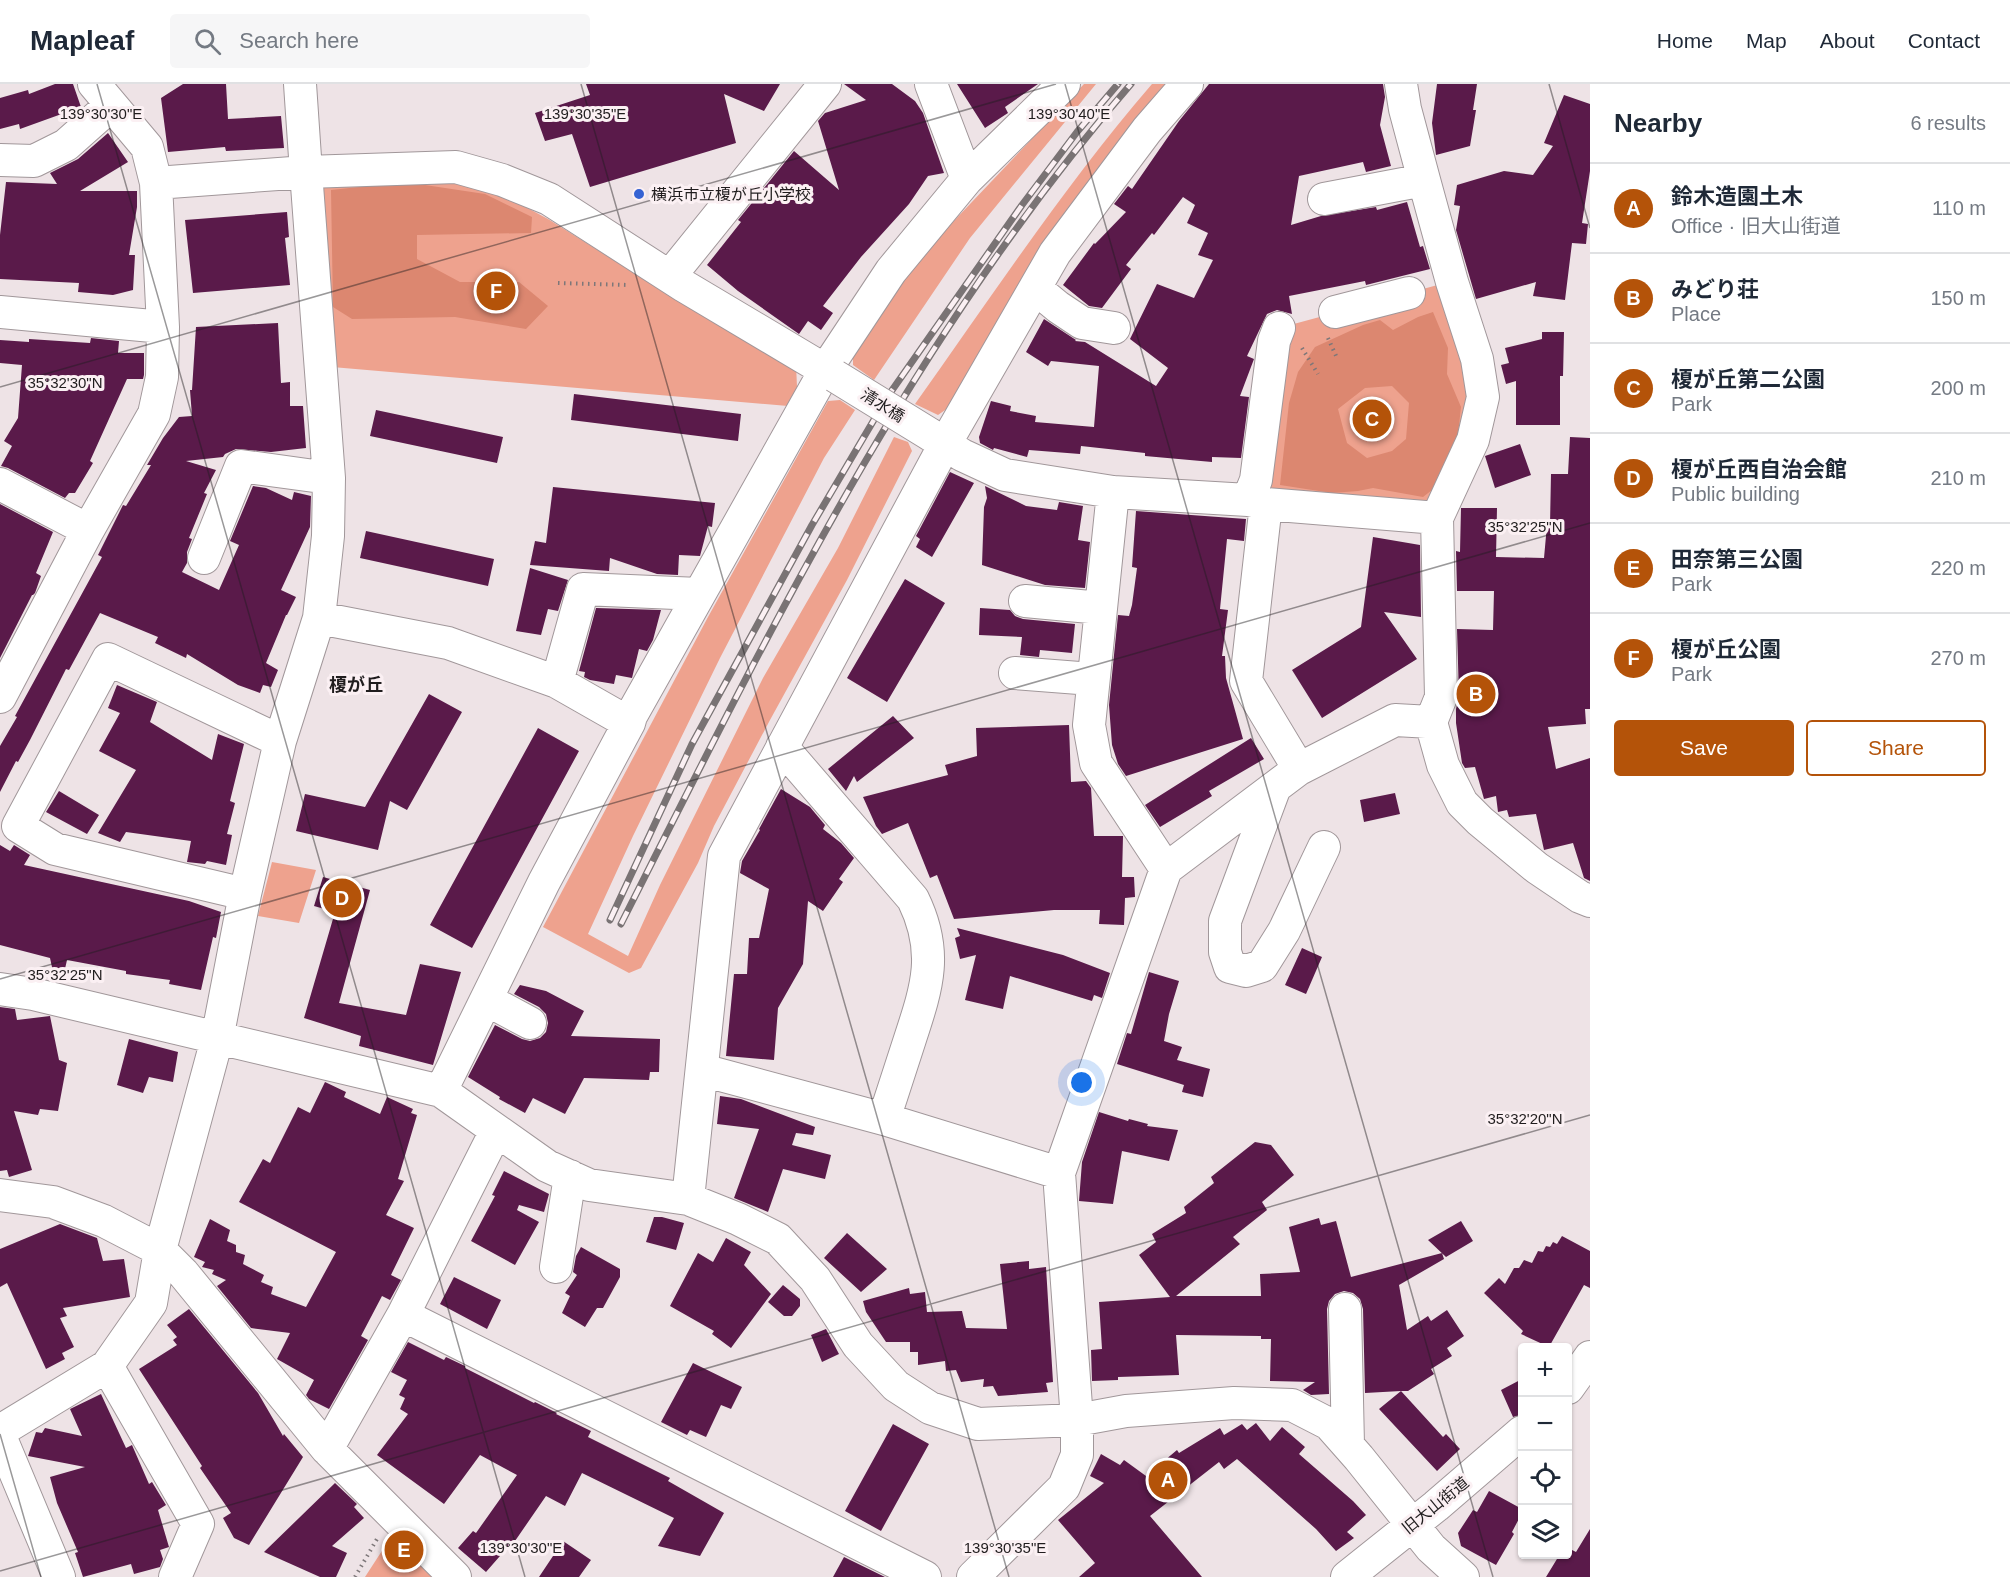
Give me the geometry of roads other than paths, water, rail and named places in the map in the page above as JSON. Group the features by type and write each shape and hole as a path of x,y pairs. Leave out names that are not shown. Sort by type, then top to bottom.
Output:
{"street":[{"path":"59,1577 0,1434 107,1366 151,1303 160,1250 217,1039 245,894 280,741 318,618 328,536 329,478 300,84"},
{"path":"670,276 825,84"},
{"path":"931,84 967,179"},
{"path":"441,1091 543,882 631,716 699,594 891,271 967,179 1064,84"},
{"path":"688,1199 724,856 782,747 938,439 1055,253 1147,130 1187,84"},
{"path":"1401,84 1405,108 1452,282 1477,359 1483,397 1473,440 1437,518 1441,697 1431,722 1443,765 1462,803 1480,821 1537,868 1590,902"},
{"path":"0,160 34,161 66,146 103,94 147,147 156,183 163,327 162,377 154,414 2,687"},
{"name":"清水橋","path":"156,183 306,172 456,168 502,180 549,199 630,254 830,372 962,455 1005,475 1113,492 1437,518"},
{"path":"1324,199 1424,180"},
{"path":"1035,288 1082,323 1114,328"},
{"path":"1335,312 1409,293"},
{"path":"0,312 163,327"},
{"path":"1279,328 1274,341 1256,480 1257,502 1246,681 1287,778 1225,921 1225,952 1230,967 1246,970 1262,966 1284,931 1324,847"},
{"path":"204,558 241,466 329,478"},
{"path":"0,484 88,530"},
{"path":"1113,492 1089,725 1096,763 1166,869"},
{"path":"557,682 583,589 699,594"},
{"path":"1025,601 1101,608"},
{"path":"318,618 448,643 557,682 629,723"},
{"path":"245,894 55,849 18,826 108,659 280,741"},
{"path":"1015,673 1092,679"},
{"path":"973,1577 1064,1487 1077,1455 1077,1420 1059,1173 1166,869 1287,778 1395,720 1431,722"},
{"path":"782,747 913,899 923,920 929,952 926,990 884,1119"},
{"path":"0,989 33,994 441,1091 547,1166 590,1185 688,1199 738,1219 778,1239 815,1279 858,1345 896,1386 930,1408 978,1424 1077,1420 1126,1411 1234,1403 1292,1405 1329,1424 1431,1548 1463,1577"},
{"path":"487,1000 530,1023"},
{"path":"702,1070 884,1119 1059,1173"},
{"path":"327,1449 403,1315 496,1131"},
{"path":"555,1268 570,1176"},
{"path":"0,1195 53,1202 104,1221 160,1250 183,1273 327,1449 455,1577"},
{"path":"1344,1309 1348,1445"},
{"path":"403,1315 926,1577"},
{"path":"1572,1382 1590,1357"},
{"path":"107,1366 198,1524 175,1577"},
{"name":"旧大山街道","path":"1347,1577 1518,1435"}],"railway":[{"path":"610,920 692,744 812,525 888,396 1022,205 1077,132 1118,84"},
{"path":"621,924 790,595 913,382 981,279 1053,180 1131,84"}],"place":[{"name":"横浜市立榎が丘小学校","path":"639,194"},
{"name":"榎が丘公園","path":"496,291"},
{"name":"榎が丘第二公園","path":"1372,419"},
{"name":"みどり荘","path":"1476,694"},
{"name":"榎が丘西自治会館","path":"342,898"},
{"name":"鈴木造園土木","path":"1168,1480"},
{"name":"田奈第三公園","path":"404,1550"}],"district":[{"name":"榎が丘","path":"356,685"}]}
